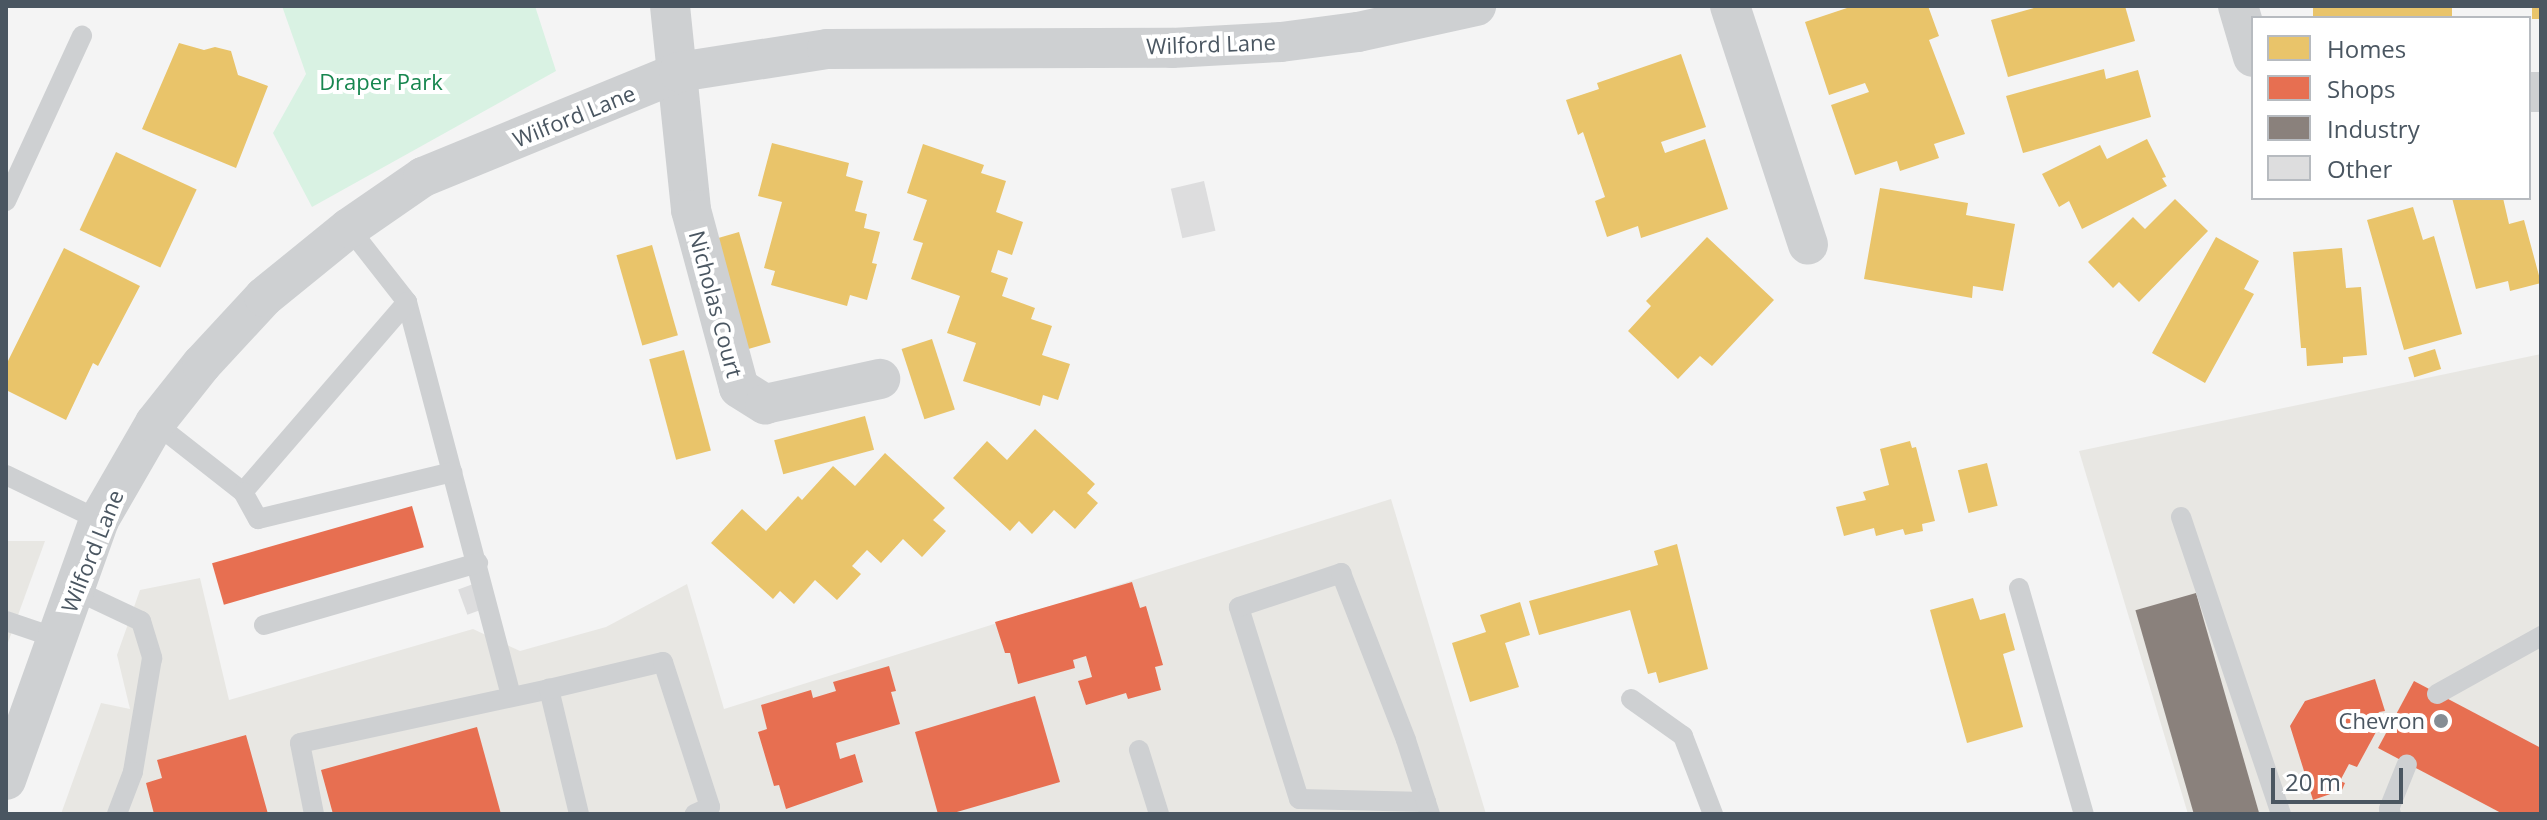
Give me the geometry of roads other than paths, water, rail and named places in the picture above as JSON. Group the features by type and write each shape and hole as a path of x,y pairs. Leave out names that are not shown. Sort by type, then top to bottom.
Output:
{"street":[{"name":"Nicholas Court","path":"670,6 691,210 739,388 765,404 880,379"},
{"name":"Wilford Lane","path":"6,780 13,740 75,590 99,520 155,423 202,364 264,297 349,228 423,177 679,72 827,49 1172,48 1281,42 1362,19 1476,6"},
{"path":"1730,6 1808,245"},
{"path":"2238,6 2251,50"}],"lane":[{"path":"6,201 82,36"},
{"path":"349,228 407,302 511,697"},
{"path":"243,492 407,302"},
{"path":"155,423 243,492 258,519 452,472"},
{"path":"6,475 99,520"},
{"path":"2181,517 2281,814"},
{"path":"264,625 478,563"},
{"path":"1341,573 1406,740 1428,808 1299,799 1239,607 1341,573"},
{"path":"2019,588 2084,814"},
{"path":"75,590 141,621 152,658 133,772 117,814"},
{"path":"6,621 56,638"},
{"path":"2437,694 2541,636"},
{"path":"314,814 300,743 663,662 710,807 695,814"},
{"path":"549,689 579,814"},
{"path":"1631,699 1683,736 1713,814"},
{"path":"1139,750 1159,814"},
{"path":"2391,814 2389,809 2407,764"}],"place":[{"name":"Chevron","path":"2441,721"}],"park label":[{"name":"Draper Park","path":"381,82"}]}
